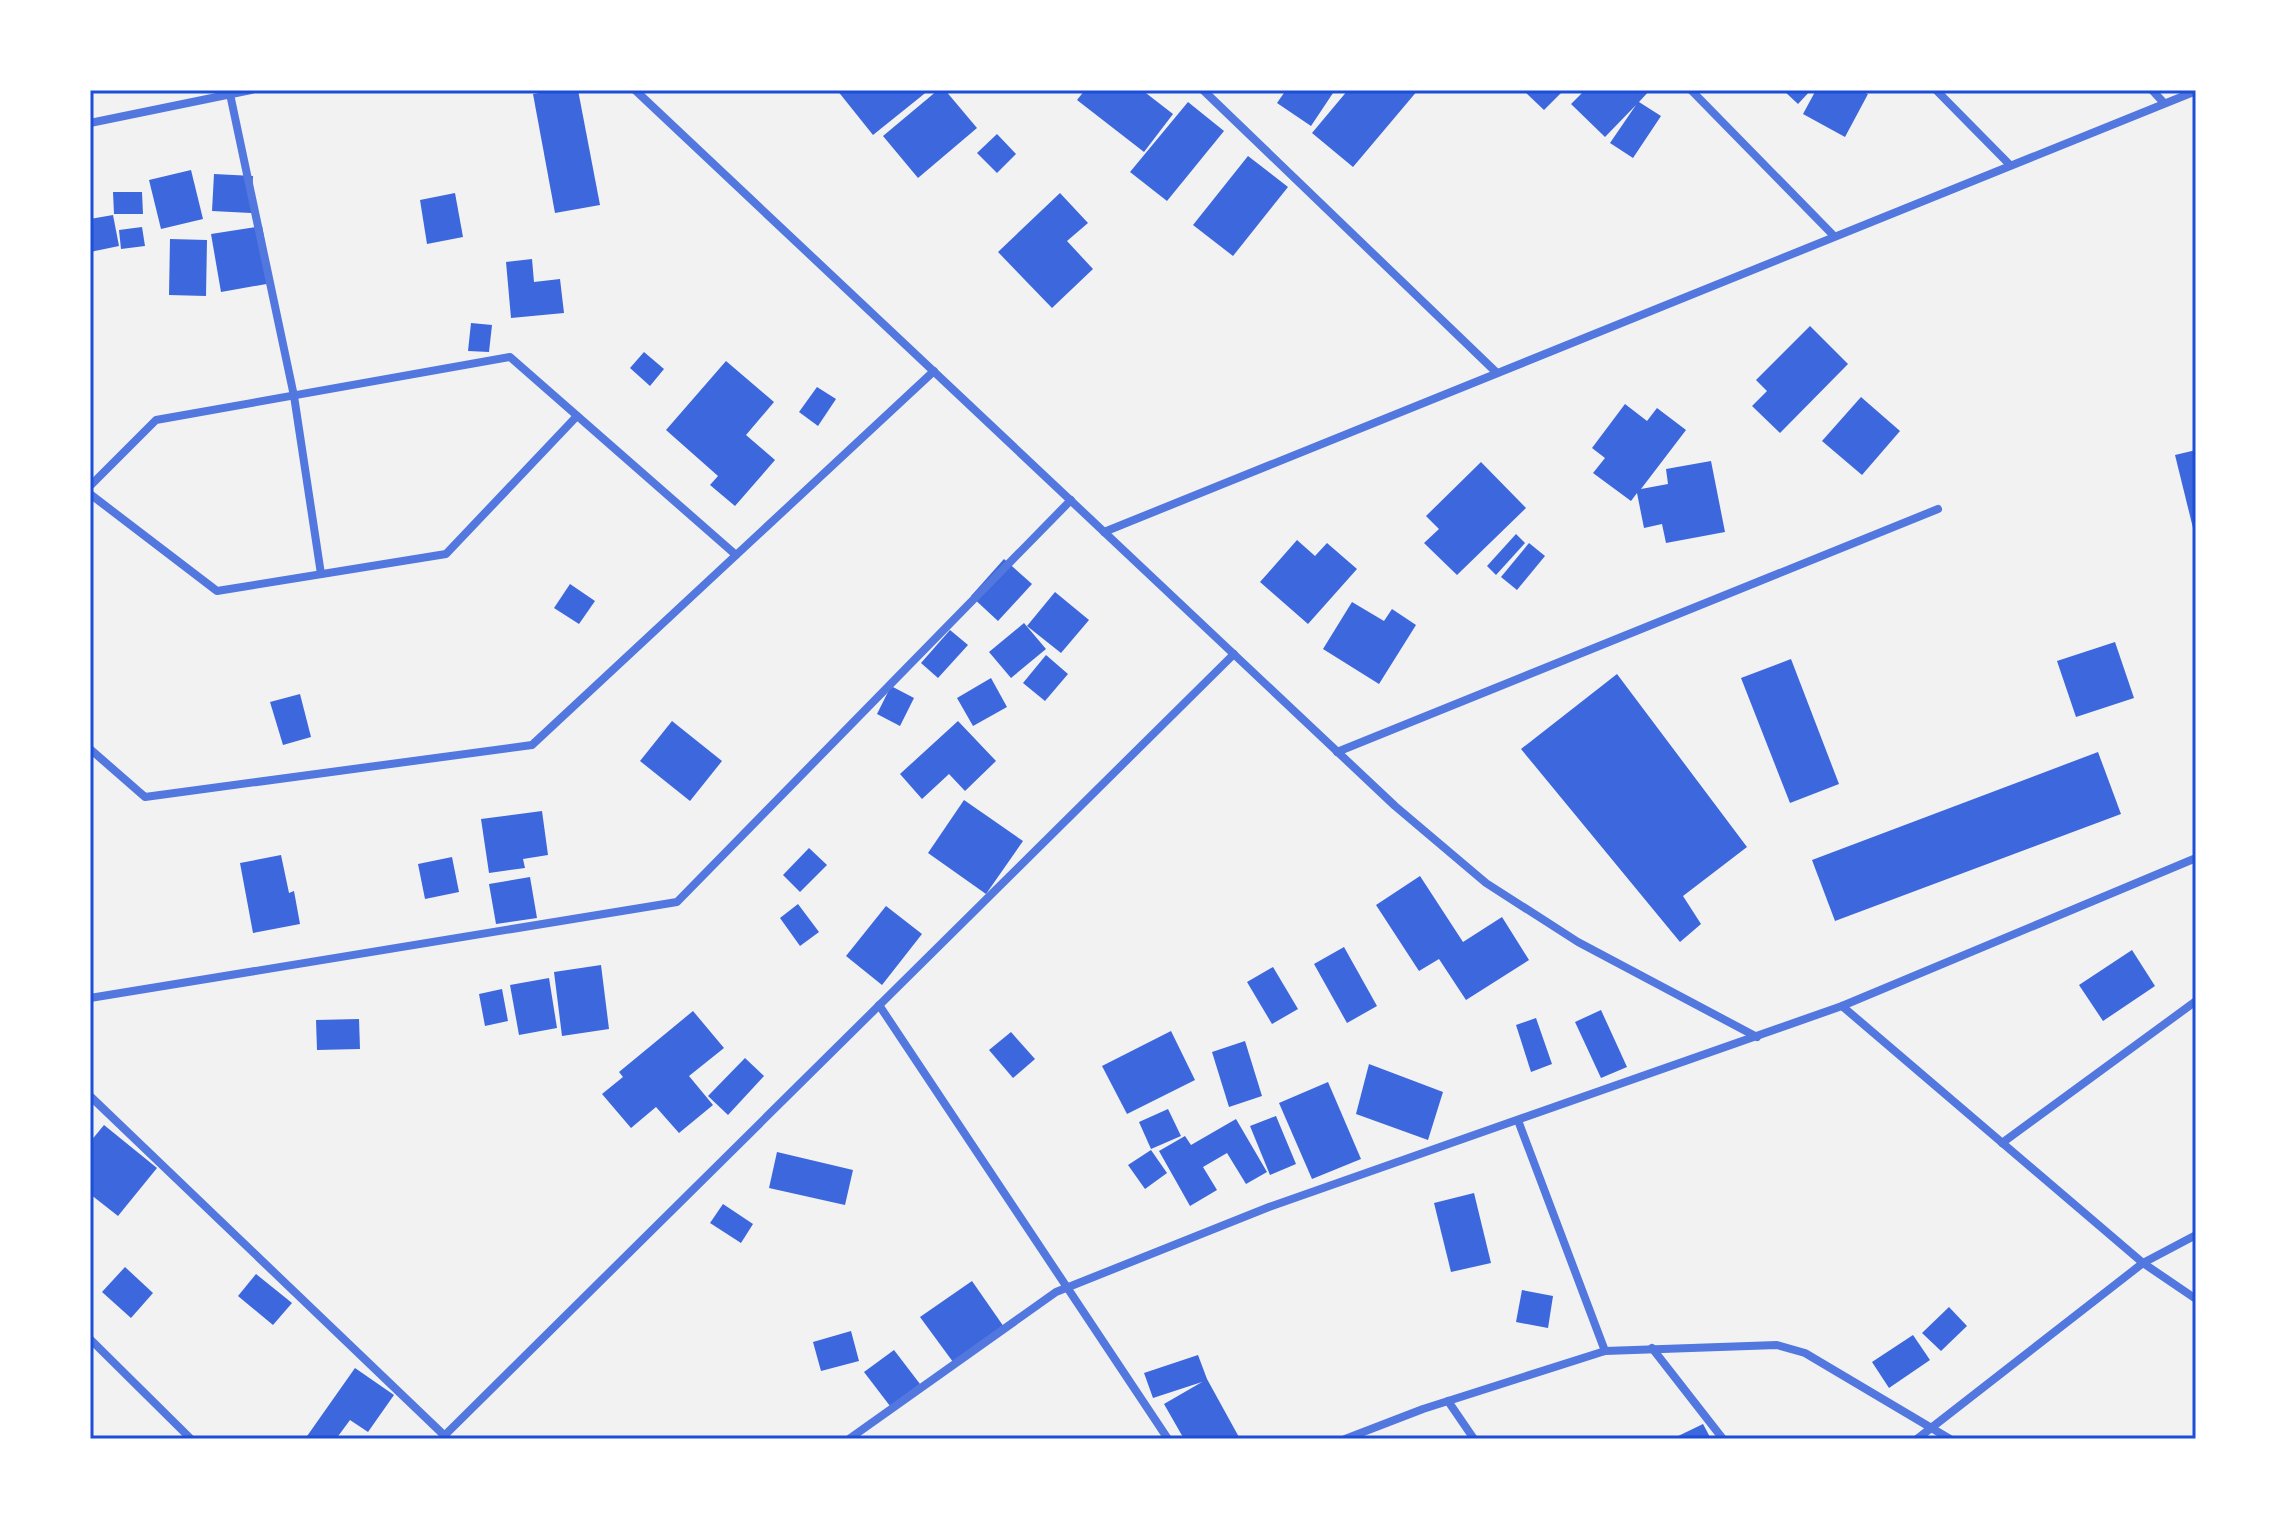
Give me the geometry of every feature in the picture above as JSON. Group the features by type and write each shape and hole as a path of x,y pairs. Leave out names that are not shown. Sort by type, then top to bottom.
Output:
{"street":[{"path":"90,123 251,90"},
{"path":"635,90 1337,752 1486,883 1578,942 1757,1037"},
{"path":"1203,90 1497,373"},
{"path":"1691,90 1834,236"},
{"path":"1936,90 2010,165"},
{"path":"2152,90 2164,103"},
{"path":"1104,532 2196,91"},
{"path":"230,94 294,396 321,574"},
{"path":"90,486 156,420 510,357 736,555"},
{"path":"90,749 145,797 532,745 934,371"},
{"path":"90,494 217,591 446,554 577,416"},
{"path":"90,998 677,902 1071,500"},
{"path":"1337,752 1938,509"},
{"path":"90,1096 445,1437 1234,654"},
{"path":"849,1439 1067,1287 1269,1207 1519,1123 1842,1006 2196,858"},
{"path":"2002,1143 2196,1001"},
{"path":"879,1005 1168,1439"},
{"path":"1842,1006 2143,1263 2196,1299"},
{"path":"1519,1123 1605,1351"},
{"path":"1917,1439 2143,1263 2196,1235"},
{"path":"90,1339 191,1439"},
{"path":"1345,1439 1448,1401 1605,1351 1777,1345 1805,1353 1950,1439"},
{"path":"1652,1348 1723,1439"},
{"path":"1448,1401 1474,1439"}],"building":[{"path":"578,90 600,205 555,213 533,94"},
{"path":"837,90 929,90 873,135"},
{"path":"938,90 945,90 977,128 918,178 883,136"},
{"path":"1085,90 1142,90 1173,114 1144,152 1077,100"},
{"path":"1286,90 1335,90 1311,126 1277,103"},
{"path":"1348,90 1418,90 1353,167 1312,133"},
{"path":"1523,90 1564,90 1544,110"},
{"path":"1585,90 1650,90 1639,102 1661,116 1633,158 1610,143 1636,105 1605,137 1571,104"},
{"path":"1783,90 1811,90 1798,104"},
{"path":"1816,90 1859,90 1868,94 1845,137 1803,114"},
{"path":"1188,102 1224,131 1167,201 1130,172"},
{"path":"997,134 1016,154 997,173 977,153"},
{"path":"1248,156 1288,187 1233,256 1193,225"},
{"path":"191,170 203,219 161,229 149,180"},
{"path":"214,174 253,176 251,213 212,211"},
{"path":"113,192 142,192 143,214 114,214"},
{"path":"455,193 463,237 427,244 420,200"},
{"path":"1060,193 1088,223 1067,241 1093,269 1052,308 998,252"},
{"path":"113,215 119,246 90,252 90,219"},
{"path":"262,226 272,283 221,292 211,234"},
{"path":"142,227 145,246 121,249 119,230"},
{"path":"170,239 207,240 206,296 169,295"},
{"path":"532,259 534,282 560,279 564,313 511,318 506,262"},
{"path":"471,323 492,325 489,352 468,351"},
{"path":"1810,326 1848,364 1780,433 1752,406 1767,391 1756,380"},
{"path":"644,352 664,369 650,386 630,368"},
{"path":"726,361 774,402 746,435 775,460 735,506 710,485 718,476 666,430"},
{"path":"817,387 836,399 818,426 799,412"},
{"path":"1861,397 1900,431 1862,475 1822,441"},
{"path":"1625,404 1647,421 1657,408 1686,430 1641,489 1668,484 1666,469 1711,461 1725,532 1666,543 1662,524 1644,528 1637,493 1631,501 1593,473 1605,458 1592,448"},
{"path":"2196,450 2196,527 2193,528 2175,455"},
{"path":"1481,462 1526,508 1457,575 1424,543 1439,529 1426,516"},
{"path":"1516,534 1525,543 1496,575 1487,566"},
{"path":"1297,540 1315,556 1327,543 1357,569 1308,624 1260,582"},
{"path":"1529,543 1545,556 1517,590 1501,577"},
{"path":"1004,559 1032,584 998,621 971,596"},
{"path":"570,584 595,601 579,624 554,608"},
{"path":"1055,592 1089,620 1061,653 1027,626"},
{"path":"1352,602 1384,621 1392,609 1416,625 1379,684 1323,649"},
{"path":"1024,623 1046,649 1011,678 989,652"},
{"path":"950,630 968,645 938,678 921,663"},
{"path":"2115,642 2134,698 2076,717 2057,661"},
{"path":"1046,655 1068,674 1045,701 1023,683"},
{"path":"1791,659 1839,784 1790,803 1741,678"},
{"path":"1617,674 1747,847 1683,896 1701,924 1680,942 1521,749"},
{"path":"991,678 1007,707 973,726 957,698"},
{"path":"891,686 914,698 900,726 877,714"},
{"path":"300,694 311,737 283,745 270,702"},
{"path":"672,721 722,761 690,801 640,761"},
{"path":"958,721 996,761 965,791 949,774 922,799 900,774"},
{"path":"2098,752 2121,814 1835,921 1812,860"},
{"path":"964,800 1023,841 986,894 928,853"},
{"path":"542,811 548,855 523,859 525,868 489,873 481,819"},
{"path":"809,848 827,865 800,892 783,875"},
{"path":"281,855 289,893 294,891 300,924 253,933 240,863"},
{"path":"452,857 459,892 425,899 418,864"},
{"path":"1420,876 1463,942 1502,917 1529,960 1466,1000 1439,959 1419,971 1376,905"},
{"path":"530,877 537,918 496,924 489,884"},
{"path":"798,904 819,932 800,946 780,918"},
{"path":"886,906 922,934 882,985 846,956"},
{"path":"1344,947 1377,1006 1347,1023 1314,964"},
{"path":"2132,950 2155,986 2103,1021 2079,985"},
{"path":"601,965 609,1029 562,1036 554,972"},
{"path":"1273,967 1298,1009 1272,1024 1247,982"},
{"path":"549,978 557,1028 519,1035 510,985"},
{"path":"502,989 508,1021 485,1026 479,994"},
{"path":"1601,1010 1627,1067 1601,1078 1575,1022"},
{"path":"693,1011 724,1048 689,1076 713,1105 679,1133 656,1107 631,1128 602,1094 623,1077 619,1072"},
{"path":"1536,1018 1552,1064 1531,1072 1516,1025"},
{"path":"359,1019 360,1049 317,1050 316,1020"},
{"path":"1171,1031 1195,1080 1127,1114 1102,1066"},
{"path":"1011,1032 1035,1059 1013,1078 989,1050"},
{"path":"1245,1041 1262,1096 1229,1107 1212,1052"},
{"path":"745,1058 764,1076 728,1115 708,1096"},
{"path":"1369,1064 1443,1092 1428,1140 1356,1114"},
{"path":"1328,1082 1361,1159 1312,1179 1279,1103"},
{"path":"1168,1109 1181,1136 1151,1149 1139,1122"},
{"path":"1276,1116 1296,1164 1270,1175 1250,1126"},
{"path":"1236,1119 1267,1172 1246,1184 1227,1153 1203,1167 1217,1190 1190,1206 1159,1151 1185,1136 1191,1145"},
{"path":"104,1125 157,1168 118,1216 90,1194 90,1142"},
{"path":"1151,1150 1167,1173 1145,1189 1128,1165"},
{"path":"777,1152 853,1170 845,1205 769,1188"},
{"path":"1474,1193 1491,1263 1451,1272 1434,1203"},
{"path":"723,1204 753,1224 741,1243 710,1223"},
{"path":"125,1267 153,1293 131,1318 102,1292"},
{"path":"256,1274 292,1303 273,1325 238,1296"},
{"path":"972,1281 1004,1327 953,1362 920,1317"},
{"path":"1522,1290 1553,1296 1548,1328 1516,1322"},
{"path":"1949,1307 1967,1326 1941,1351 1922,1333"},
{"path":"851,1331 859,1361 821,1371 813,1342"},
{"path":"1913,1335 1930,1360 1889,1388 1872,1362"},
{"path":"894,1350 920,1384 890,1406 864,1372"},
{"path":"1198,1355 1207,1379 1240,1439 1184,1439 1164,1404 1202,1382 1153,1398 1144,1373"},
{"path":"355,1368 394,1395 368,1432 350,1420 336,1439 305,1439"},
{"path":"1703,1424 1711,1439 1672,1439"}]}
